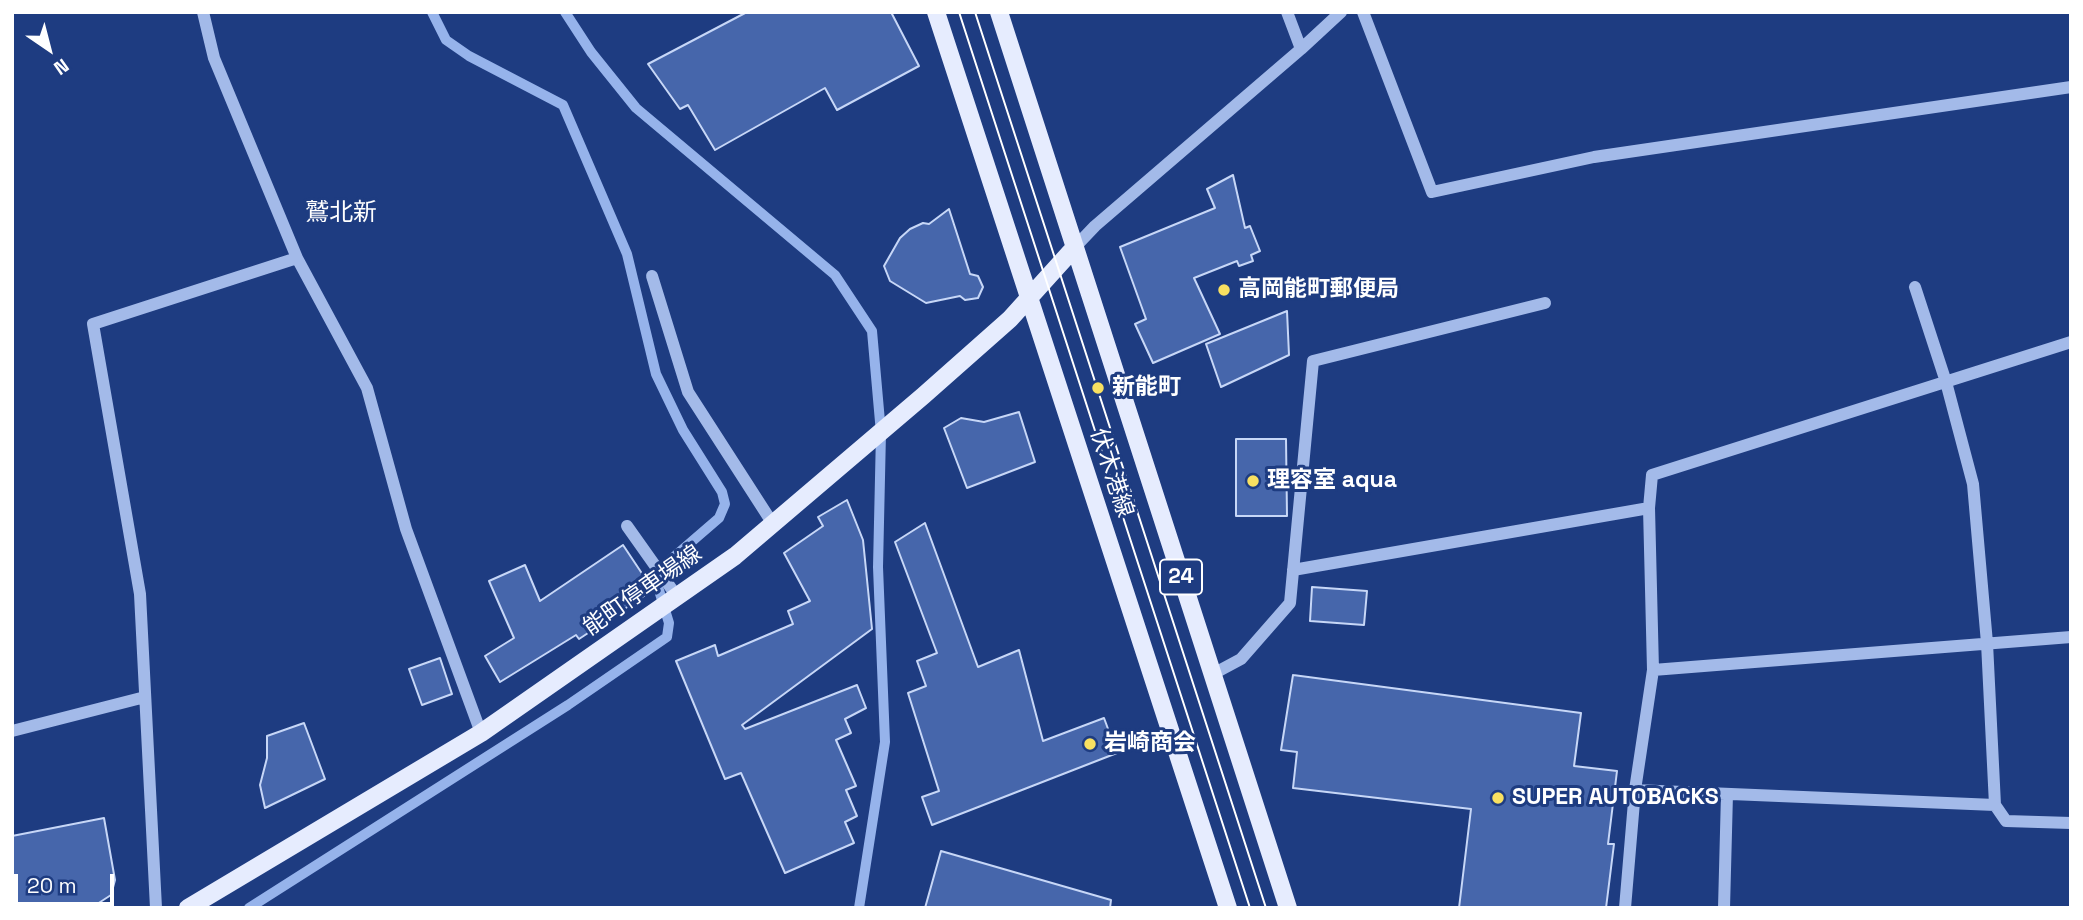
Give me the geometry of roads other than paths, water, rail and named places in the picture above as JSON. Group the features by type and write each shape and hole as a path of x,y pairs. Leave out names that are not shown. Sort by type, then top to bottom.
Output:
{"main road":[{"name":"伏木港線","path":"936,12 1228,908"},
{"name":"伏木港線","path":"999,12 1288,908"},
{"name":"能町停車場線","path":"188,908 481,733 678,598 773,524 923,396 1010,319 1075,247"}],"street":[{"path":"203,12 214,58 297,258 367,388 406,529 481,733"},
{"path":"1287,12 1301,50"},
{"path":"1075,247 1095,226 1301,50 1341,12"},
{"path":"1363,12 1432,192 1594,157 2071,87"},
{"path":"156,908 140,594 93,324 297,258"},
{"path":"652,276 688,392 773,524"},
{"path":"1915,287 1946,382 1973,484 1987,643 1994,806 2006,821 2071,823"},
{"path":"1213,674 1241,659 1290,603 1313,360 1545,303"},
{"path":"1625,908 1635,790 1653,670 1649,508 1651,475 2071,342"},
{"path":"1293,570 1649,508"},
{"path":"627,526 678,598"},
{"path":"1653,670 2071,637"},
{"path":"12,731 145,697"},
{"path":"1635,790 1994,806"},
{"path":"1724,908 1727,794"}],"waterway":[{"path":"249,908 568,705 667,637 669,623 658,587 668,562 719,518 725,504 722,492 683,430 656,374 627,254 563,105 469,56 446,40 432,12"},
{"path":"565,12 591,52 636,108 835,275 872,331 881,433 878,567 885,742 859,908"}],"tram line":[{"path":"959,12 1250,908"},
{"path":"975,12 1266,908"}],"place":[{"name":"高岡能町郵便局","path":"1224,290"},
{"name":"新能町","path":"1098,388"},
{"name":"理容室 aqua","path":"1253,481"},
{"name":"岩崎商会","path":"1090,744"},
{"name":"SUPER AUTOBACKS","path":"1498,798"}],"district":[{"name":"鷲北新","path":"341,213"}]}
